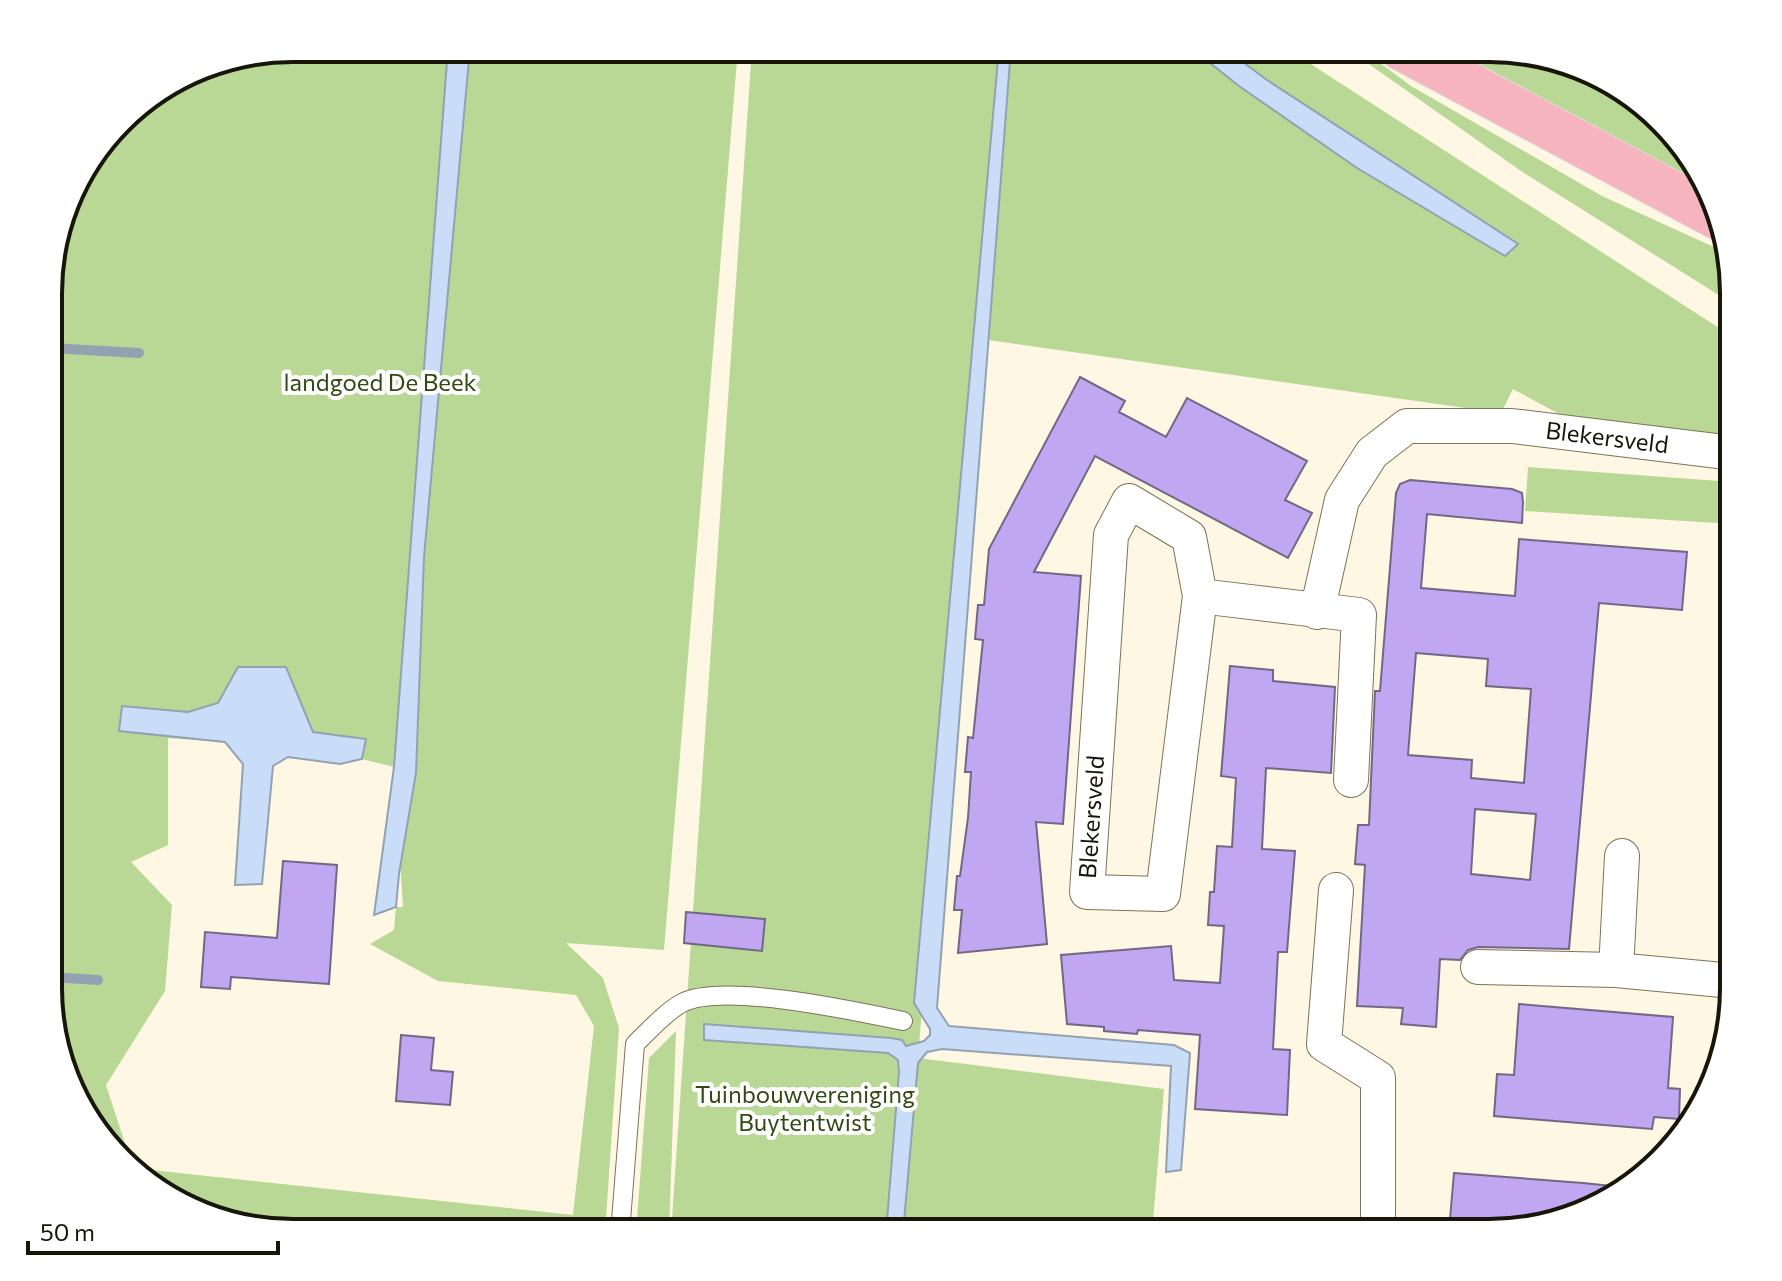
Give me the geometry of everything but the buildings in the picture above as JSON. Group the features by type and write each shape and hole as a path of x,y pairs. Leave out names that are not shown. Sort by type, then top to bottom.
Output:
{"main road":[{"path":"1427,62 1704,210"}],"street":[{"name":"Blekersveld","path":"1317,612 1342,500 1372,453 1407,426 1512,426 1720,451"},
{"name":"Blekersveld","path":"1129,501 1189,537 1200,596 1163,894 1087,892 1111,535 1129,501"},
{"path":"1200,596 1359,615 1351,780"},
{"path":"1616,970 1622,856"},
{"path":"1336,890 1324,1044 1378,1078 1378,1219"},
{"path":"1478,967 1616,970 1720,980"}],"lane":[{"path":"621,1219 635,1044 681,1004 707,994 825,1004 903,1021"}],"green space":[{"name":"landgoed De Beek","path":"293,62 737,62 664,950 566,943 603,978 619,1028 606,1219 278,1219 219,1207 178,1188 152,1170 573,1215 594,1026 576,995 438,981 370,944 394,930 396,907 403,907 394,767 362,759 340,764 288,757 273,766 262,884 235,885 243,763 225,742 168,738 168,845 131,862 172,905 165,991 106,1085 126,1147 101,1116 74,1062 62,1003 64,263 80,205 93,178 119,141 141,119 178,93 219,74 263,64"},
{"name":"Tuinbouwvereniging Buytentwist","path":"751,62 998,62 918,1058 1164,1089 1153,1219 672,1219"},
{"path":"1010,62 1209,62 1357,168 1504,256 1518,243 1243,62 1308,62 1720,329 1720,445 1585,428 1513,389 1501,413 988,340"},
{"path":"1366,62 1379,62 1411,86 1602,196 1716,248 1720,296 1521,171"},
{"path":"1469,62 1534,66 1577,80 1604,93 1652,130 1681,165 1695,190"},
{"path":"1528,467 1720,481 1720,523 1525,511"},
{"path":"676,1031 669,1219 637,1219 649,1058"}],"water":[{"path":"447,62 469,62 424,557 416,773 396,907 374,915 394,767"},
{"path":"998,62 1010,62 937,1008 949,1026 1174,1045 1190,1053 1181,1170 1166,1172 1171,1066 942,1049 927,1052 918,1063 904,1219 887,1219 898,1060 888,1053 704,1040 704,1024 891,1038 902,1040 906,1046 924,1041 930,1035 930,1029 914,1003"},
{"path":"1209,62 1243,62 1518,244 1505,256 1357,168"},
{"path":"238,667 286,667 313,732 366,739 362,759 340,764 288,757 273,766 262,884 235,885 243,764 225,742 119,731 122,706 188,712 218,703"}],"waterway":[{"path":"62,349 139,353"},
{"path":"62,978 98,980"}]}
